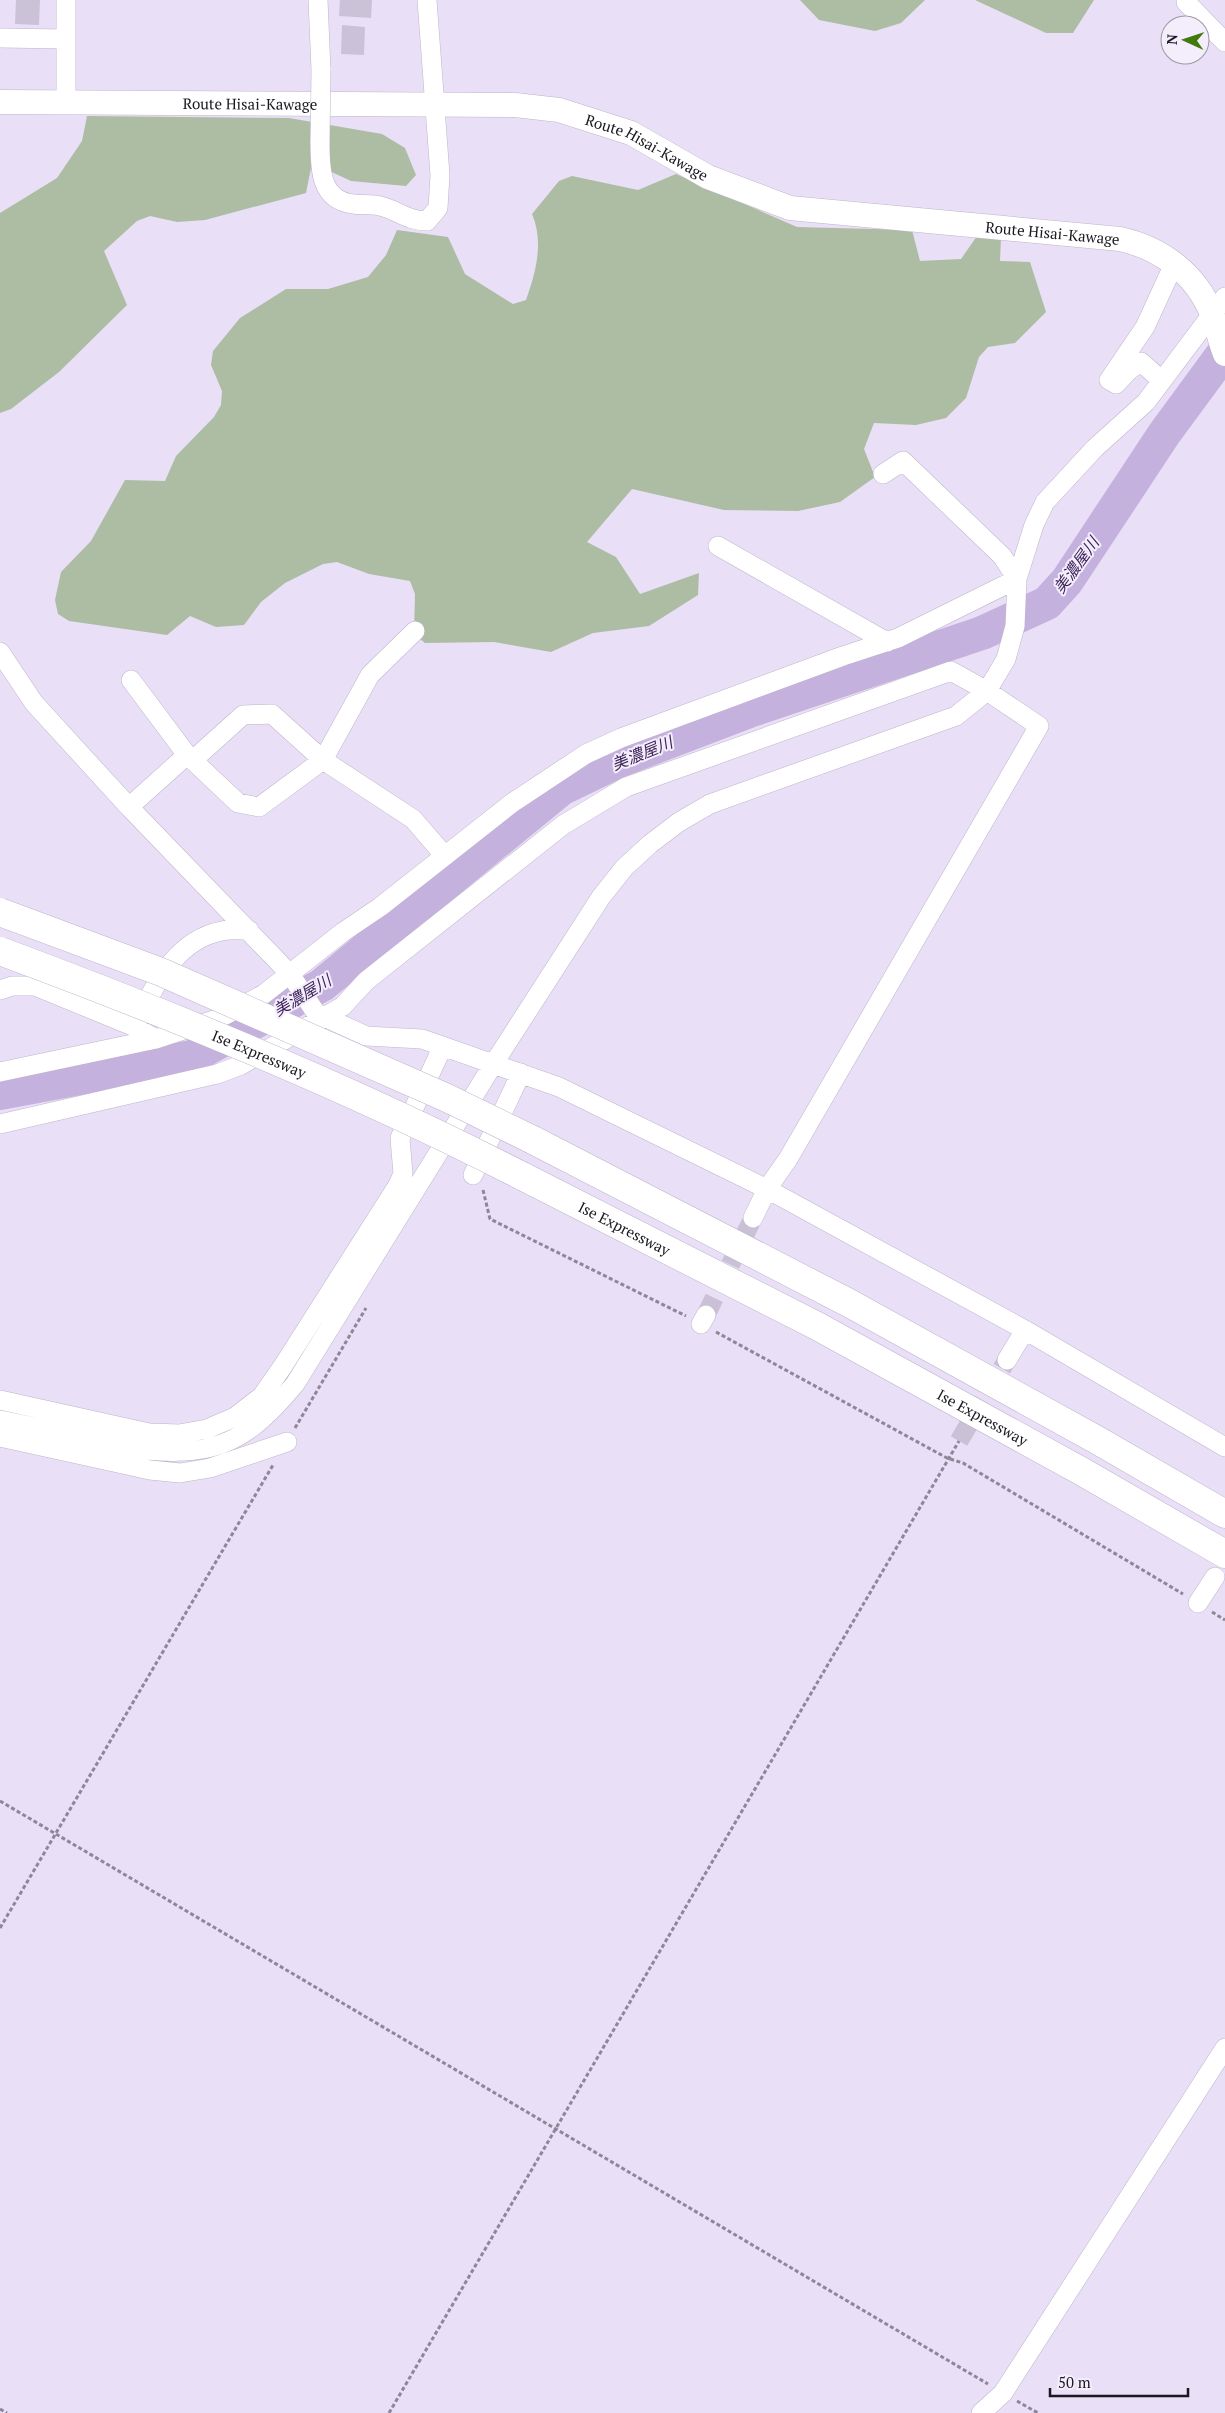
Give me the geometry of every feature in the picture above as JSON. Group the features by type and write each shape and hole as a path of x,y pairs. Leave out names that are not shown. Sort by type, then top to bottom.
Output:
{"highway":[{"path":"0,912 160,972 447,1098 533,1140 849,1303 1097,1440 1225,1514"},
{"name":"Ise Expressway","path":"0,951 115,994 268,1056 432,1130 817,1326 1081,1471 1220,1566"}],"main road":[{"name":"Route Hisai-Kawage","path":"0,102 515,105 559,110 631,132 708,177 790,208 1120,240 1139,244 1157,251 1174,264 1204,296 1218,314 1225,354"}],"street":[{"path":"66,0 66,103"},
{"path":"318,0 321,70 320,173 332,194 342,201 352,204 378,205 389,208 410,220 427,221 436,213 438,208 440,176 427,0"},
{"path":"1186,2 1222,34"},
{"path":"0,38 65,39"},
{"path":"1162,381 1141,362 1129,370 1116,384 1109,380 1145,327 1174,264"},
{"path":"0,1420 146,1450 191,1452 221,1444 248,1432 272,1412 295,1384 494,1063 601,897 624,868 664,833 710,804 956,716 987,691 1006,659 1015,626 1016,586 1034,525 1045,502 1095,448 1146,402 1218,314"},
{"path":"883,474 903,461 1002,556 1016,586"},
{"path":"718,546 887,642"},
{"path":"0,1072 156,1040 220,1018 292,978 512,803 586,754 621,738 843,656 887,642 1016,586"},
{"path":"131,680 190,758 238,803 259,807 323,760 370,676 415,631"},
{"path":"0,652 34,703 129,807 249,930 292,978 320,1015 366,1036 412,1037 494,1063 558,1087 767,1189 1025,1330 1225,1447"},
{"path":"0,1124 217,1074 241,1065 320,1015 343,1006 366,981 563,825 626,787 951,671 987,691 1039,726 793,1151 767,1189 753,1218"},
{"path":"129,807 243,715 272,714 323,760 413,819 445,856"},
{"path":"135,1027 159,980 184,950 207,936 223,931 249,930"},
{"path":"0,990 12,986 35,986 135,1027 156,1040"},
{"path":"0,1400 149,1433 179,1434 207,1429 235,1417 262,1396 284,1366 398,1185 403,1174 400,1138 443,1046"},
{"path":"473,1175 521,1073"},
{"path":"1007,1360 1025,1330"},
{"path":"0,1437 150,1470 180,1473 210,1468 287,1442"},
{"path":"1198,1603 1220,1566"},
{"path":"981,2413 1003,2392 1225,2048"}],"path":[{"path":"473,1175 482,1186 490,1219 703,1319 947,1458 963,1463 1225,1620"},
{"path":"0,1928 371,1299"},
{"path":"389,2413 947,1458 959,1441"},
{"path":"0,1801 1038,2413"},
{"path":"0,2409 8,2413"}],"green space":[{"path":"800,0 925,0 901,23 875,31 819,20"},
{"path":"975,0 1094,0 1073,33 1046,33"},
{"path":"87,116 289,118 382,134 405,148 416,175 406,186 351,181 312,163 306,193 205,220 177,222 150,216 137,221 104,251 127,305 59,372 11,409 0,413 0,213 57,178 82,141"},
{"path":"676,174 797,227 912,230 920,261 961,259 977,236 1001,238 1000,261 1030,262 1046,312 1015,343 988,347 979,357 966,398 946,418 916,425 874,423 864,449 875,477 840,502 798,511 724,510 632,489 587,542 616,557 640,594 699,573 698,595 649,626 593,633 551,652 494,642 425,643 414,634 415,594 410,581 369,574 337,562 323,564 285,583 261,602 244,625 216,627 190,616 167,635 69,621 58,614 55,600 61,572 91,541 125,480 165,481 176,456 214,417 221,405 222,391 211,365 213,351 240,318 286,289 328,289 368,277 386,255 397,230 448,237 465,274 513,304 526,300 533,279 538,246 538,235 532,214 559,181 572,176 638,190"}],"building":[{"path":"16,0 40,0 39,25 15,24"},
{"path":"340,0 372,0 371,18 339,16"},
{"path":"342,25 365,27 364,55 341,54"}],"waterway":[{"name":"美濃屋川","path":"0,1093 192,1057 322,985 561,789 621,760 749,711 982,633 1047,603 1067,581 1164,434 1225,351"}],"tunnel":[{"path":"706,1315 753,1218"},
{"path":"959,1441 1007,1360"}]}
